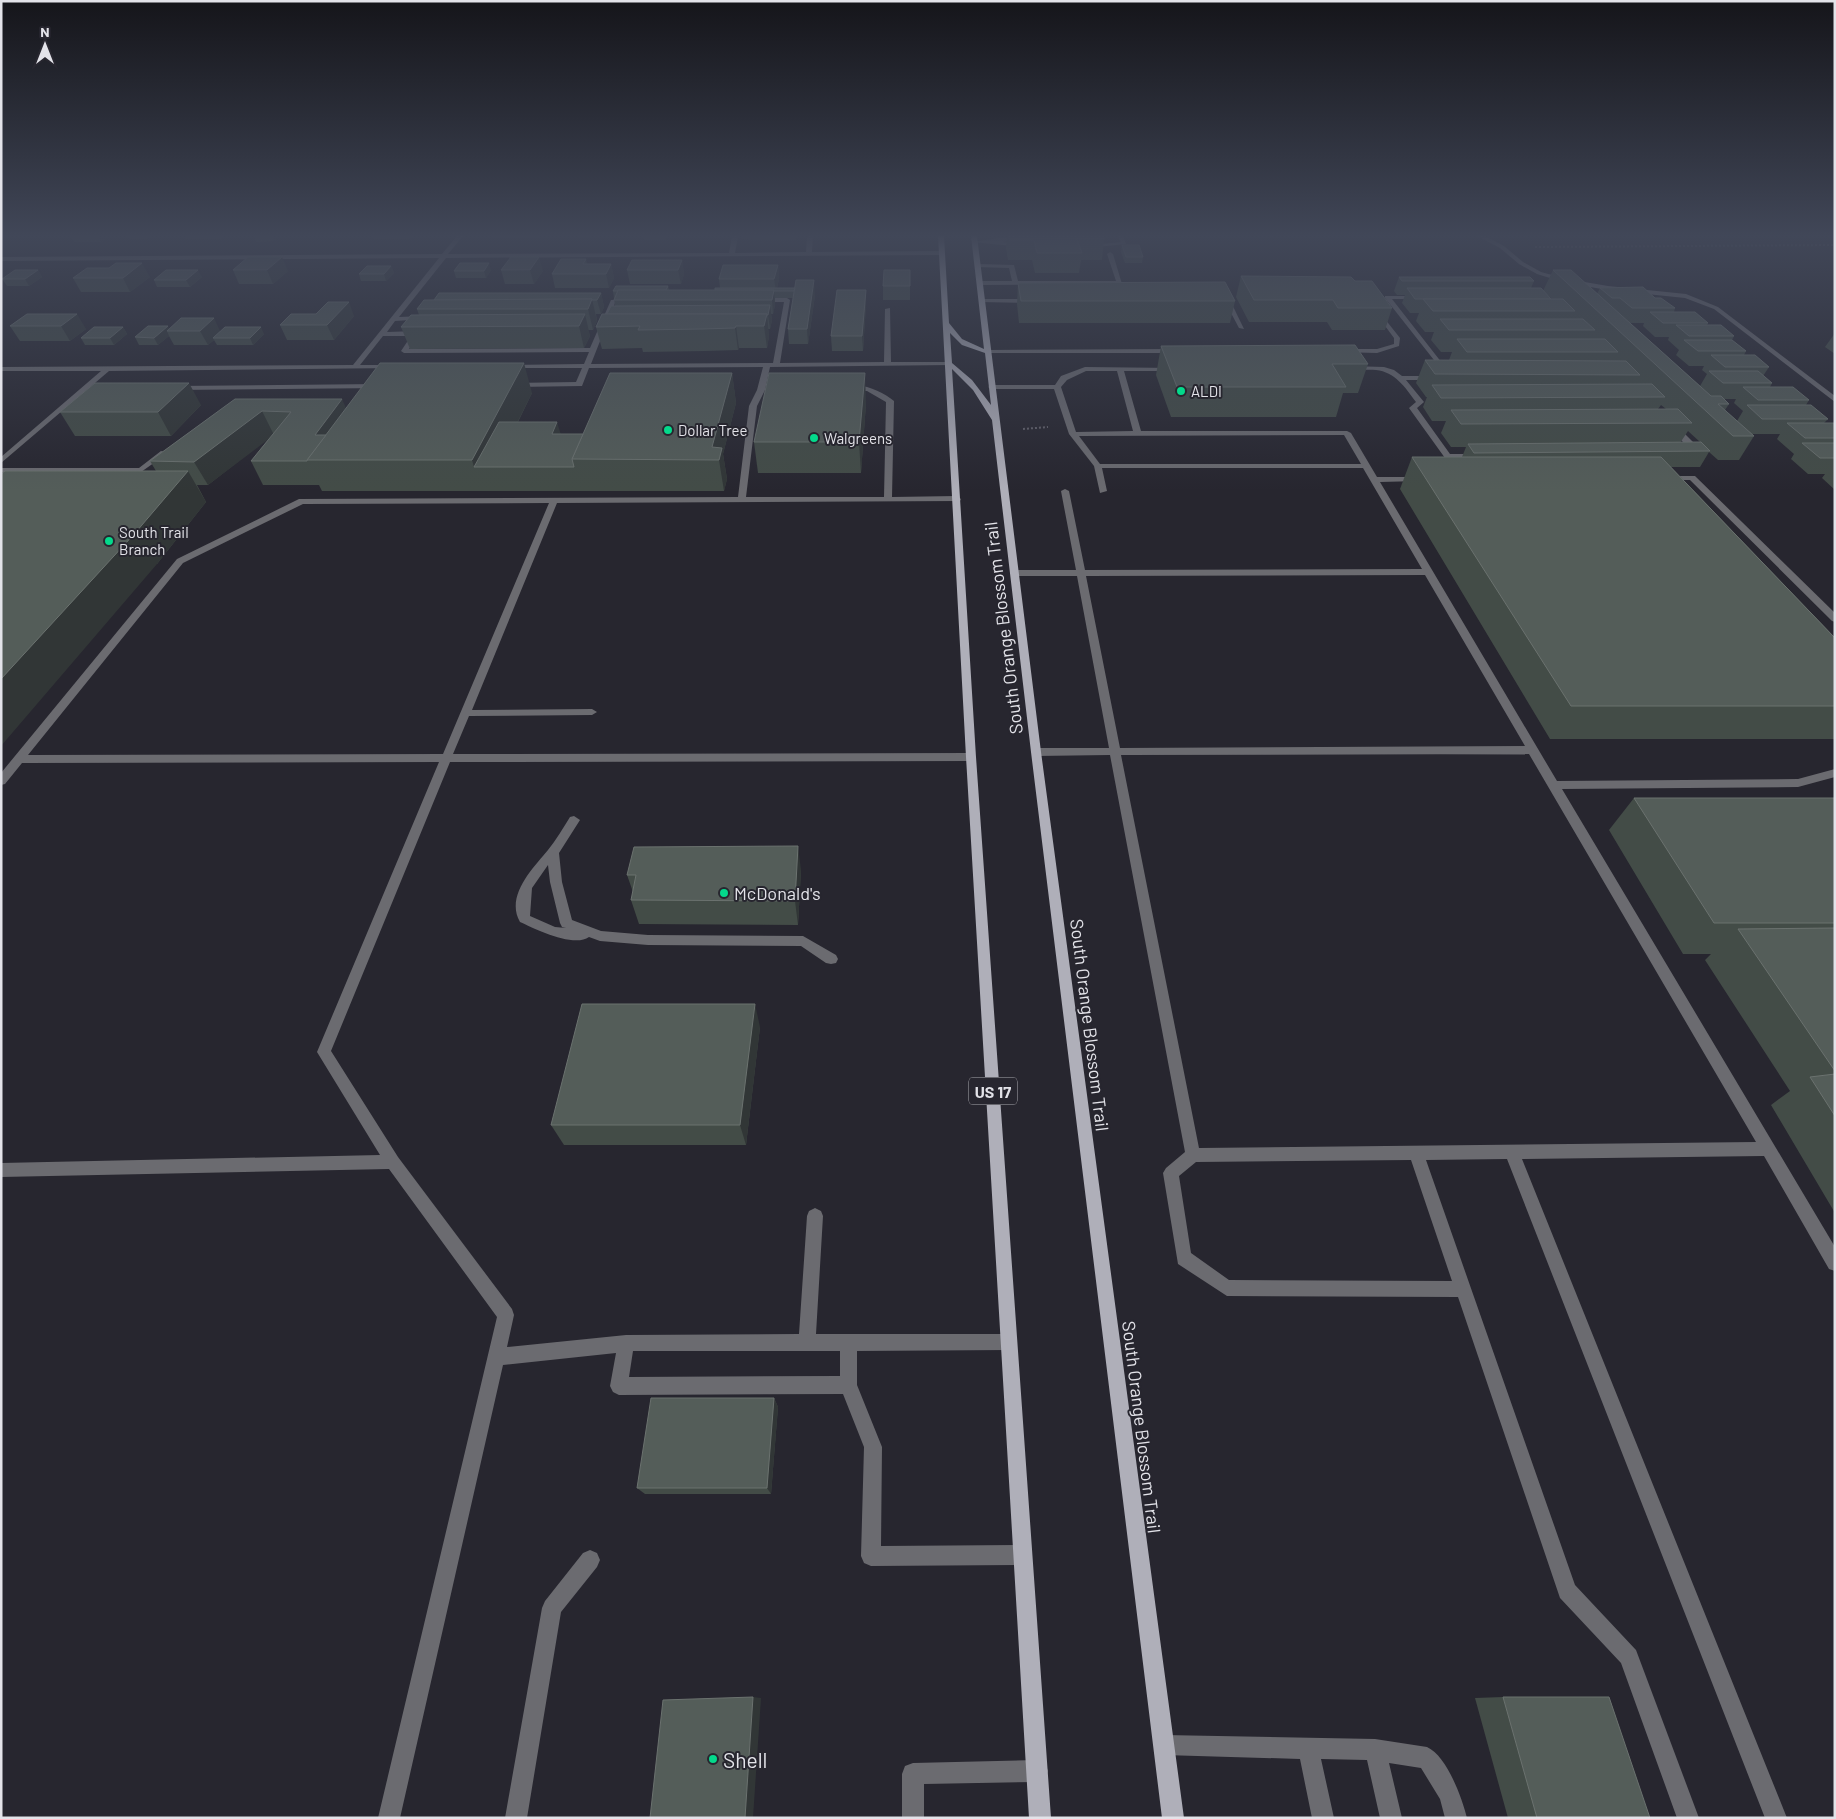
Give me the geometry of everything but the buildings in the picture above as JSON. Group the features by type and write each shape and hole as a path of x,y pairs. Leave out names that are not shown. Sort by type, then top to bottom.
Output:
{"main road":[{"name":"South Orange Blossom Trail","path":"984,321 1016,572 1036,752 1174,1818"},
{"path":"946,323 956,338 968,347 988,352"},
{"name":"South Orange Blossom Trail","path":"946,323 1040,1818"},
{"path":"949,364 968,378 997,420"}],"street":[{"path":"355,367 392,321"},
{"path":"425,321 404,351 593,350"},
{"path":"509,385 579,384 605,321"},
{"path":"776,365 784,321"},
{"path":"887,364 888,321"},
{"path":"1239,321 1242,328"},
{"path":"1338,351 1375,351 1389,349 1397,345 1397,338 1385,321"},
{"path":"1403,378 1452,378 1406,321"},
{"path":"1733,321 1835,400"},
{"path":"772,332 782,332"},
{"path":"591,333 610,333"},
{"path":"382,334 426,334"},
{"path":"1418,336 1427,336"},
{"path":"988,352 1186,351"},
{"path":"1435,357 1444,357"},
{"path":"500,366 949,364"},
{"path":"742,500 753,406 761,390 767,365"},
{"path":"1,369 403,367"},
{"path":"1,461 108,368"},
{"path":"1340,368 1376,368 1391,371 1403,378 1420,402"},
{"path":"1057,388 1064,378 1085,369 1178,369"},
{"path":"1120,369 1138,434"},
{"path":"171,388 391,386"},
{"path":"242,398 257,387"},
{"path":"84,388 94,388"},
{"path":"992,388 1057,388"},
{"path":"1057,388 1073,434 1098,466 1103,491"},
{"path":"839,389 868,389 890,401 888,499"},
{"path":"761,390 771,390"},
{"path":"1430,402 1420,402 1413,408 1448,456 1486,456"},
{"path":"1664,423 1672,426 1701,455 1691,455"},
{"path":"1427,427 1437,427"},
{"path":"1073,434 1347,433 1835,1263"},
{"path":"1,470 141,470 172,448"},
{"path":"1098,466 1366,466"},
{"path":"1652,478 1692,478 1835,618"},
{"path":"1374,480 1424,479"},
{"path":"1066,491 1193,1155"},
{"path":"1,781 180,561 302,501 957,499"},
{"path":"389,1818 506,1315 393,1162 324,1052 554,500"},
{"path":"1016,572 1428,572"},
{"path":"465,713 592,712"},
{"path":"1036,752 1533,750"},
{"path":"19,759 972,756"},
{"path":"1554,786 1798,783 1835,773"},
{"path":"574,820 555,850 528,880 522,904 524,920 552,932 648,940 803,941 831,959"},
{"path":"555,850 556,882 566,923 600,936"},
{"path":"1463,1289 1228,1288 1184,1258 1171,1173 1193,1155 1768,1149"},
{"path":"1511,1151 1776,1818"},
{"path":"1416,1152 1567,1591 1630,1657 1688,1818"},
{"path":"1,1170 393,1162"},
{"path":"807,1343 815,1216"},
{"path":"496,1357 626,1344 1009,1342"},
{"path":"849,1343 848,1385 873,1447 871,1556 1022,1555"},
{"path":"626,1344 619,1386 848,1385"},
{"path":"516,1818 552,1608 590,1560"},
{"path":"1164,1745 1375,1750 1427,1758 1450,1795 1456,1818"},
{"path":"1308,1749 1323,1818"},
{"path":"1375,1750 1391,1818"},
{"path":"913,1818 913,1774 1037,1771"}],"path":[{"path":"1023,429 1054,426"}],"place":[{"name":"ALDI","path":"1181,391"},
{"name":"Dollar Tree","path":"668,430"},
{"name":"Walgreens","path":"814,438"},
{"name":"South Trail Branch","path":"109,541"},
{"name":"McDonald's","path":"724,893"},
{"name":"Shell","path":"713,1759"}]}
